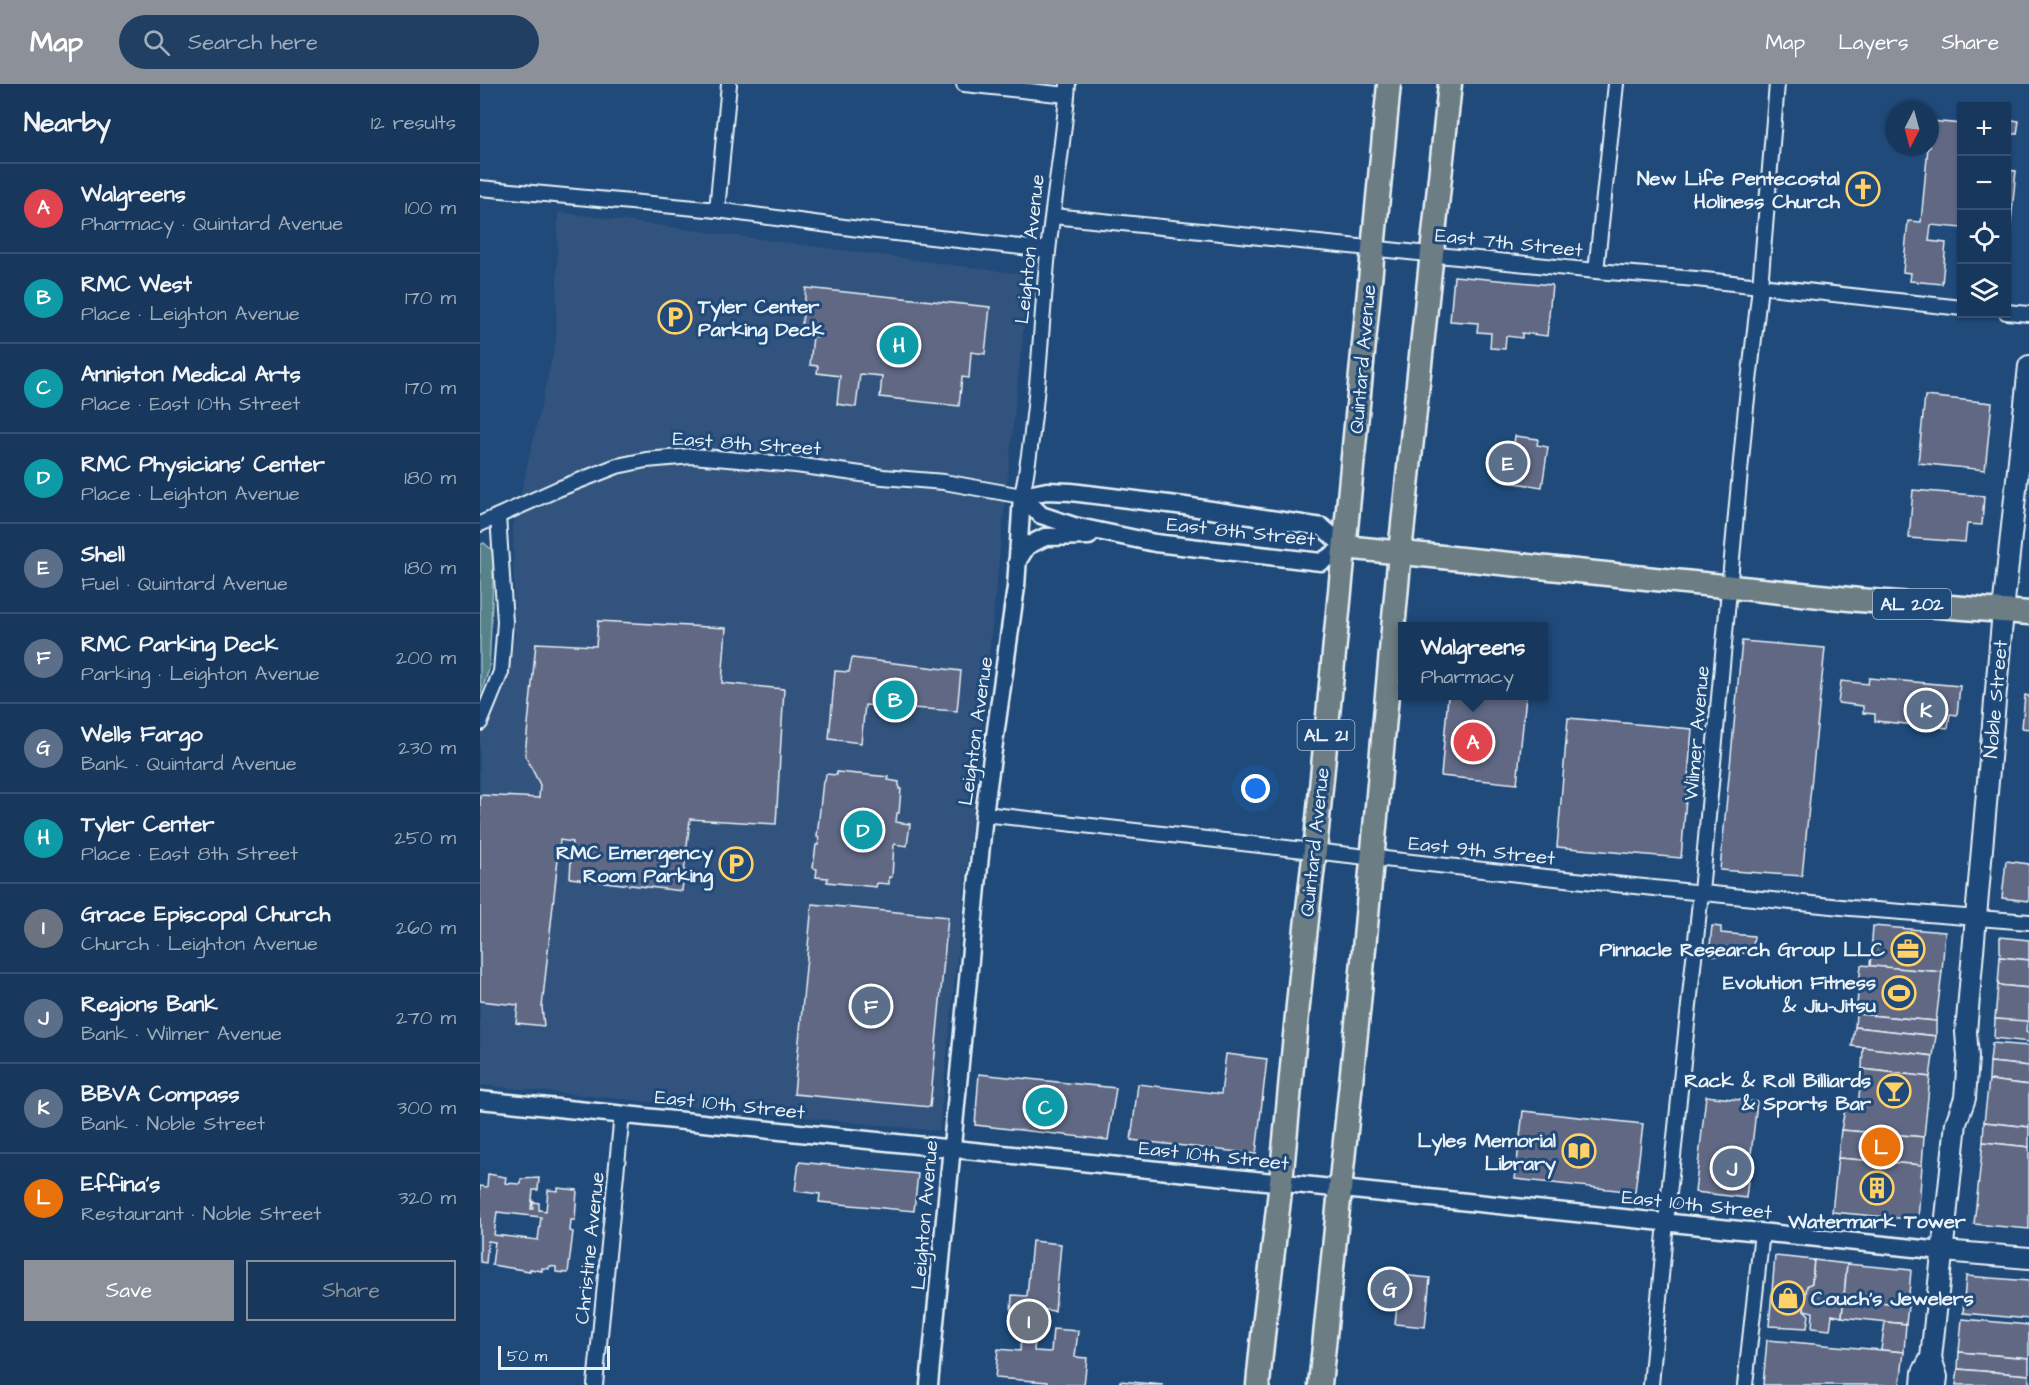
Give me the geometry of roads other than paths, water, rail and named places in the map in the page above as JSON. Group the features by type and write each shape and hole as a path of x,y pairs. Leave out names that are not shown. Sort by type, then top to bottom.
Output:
{"main road":[{"name":"Quintard Avenue","path":"1258,1385 1315,850 1389,84"},
{"name":"AL 21","path":"1320,1385 1341,1189 1400,552 1418,399 1430,254 1450,84"},
{"name":"Noble Street","path":"1922,1385 1923,1372 1931,1358 1956,1123 1965,1098 1968,1056 1966,1032 1976,917 2003,611 2029,366"},
{"name":"AL 202","path":"1345,547 1859,600 2029,613"},
{"path":"1943,1251 2029,1258"},
{"name":"Noble Street","path":"1931,1358 1937,1377 1936,1385"}],"street":[{"path":"717,210 729,84"},
{"path":"964,84 1068,89"},
{"path":"1596,271 1616,84"},
{"name":"Wilmer Avenue","path":"1651,1385 1760,287 1777,84"},
{"name":"Leighton Avenue","path":"929,1385 984,814 1016,587 1022,496 1030,457 1036,404 1048,250 1068,89"},
{"path":"480,188 717,210 859,229 1048,250"},
{"name":"East 7th Street","path":"1053,216 1696,279 1957,307"},
{"path":"2011,312 2029,314"},
{"name":"East 8th Street","path":"480,524 616,466 646,460 692,456 944,482 1022,496 1047,491 1071,492 1185,506 1322,527 1345,547 1321,562 1155,543 1074,526 1041,515 1022,496"},
{"path":"480,723 501,672 502,662 505,622 498,516"},
{"path":"1017,562 1028,546 1045,537 1124,536"},
{"name":"East 9th Street","path":"984,814 1851,908 2029,922"},
{"name":"East 10th Street","path":"480,1100 1943,1251"},
{"name":"Christine Avenue","path":"595,1385 622,1114"},
{"path":"1745,1385 1762,1232"}],"place":[{"name":"New Life Pentecostal Holiness Church","path":"1863,189"},
{"name":"Tyler Center Parking Deck","path":"675,317"},
{"name":"Tyler Center","path":"899,345"},
{"name":"Shell","path":"1508,463"},
{"name":"RMC West","path":"895,700"},
{"name":"BBVA Compass","path":"1926,710"},
{"name":"Walgreens","path":"1473,742"},
{"name":"RMC Physicians' Center","path":"863,830"},
{"name":"RMC Emergency Room Parking","path":"736,864"},
{"name":"Pinnacle Research Group LLC","path":"1908,949"},
{"name":"Evolution Fitness & Jiu-Jitsu","path":"1899,993"},
{"name":"RMC Parking Deck","path":"871,1006"},
{"name":"Rack & Roll Billiards & Sports Bar","path":"1894,1091"},
{"name":"Anniston Medical Arts","path":"1045,1107"},
{"name":"Effina's","path":"1881,1147"},
{"name":"Lyles Memorial Library","path":"1579,1151"},
{"name":"Regions Bank","path":"1732,1168"},
{"name":"Watermark Tower","path":"1877,1188"},
{"name":"Wells Fargo","path":"1390,1289"},
{"name":"Couch's Jewelers","path":"1788,1298"},
{"name":"Grace Episcopal Church","path":"1029,1321"}]}
